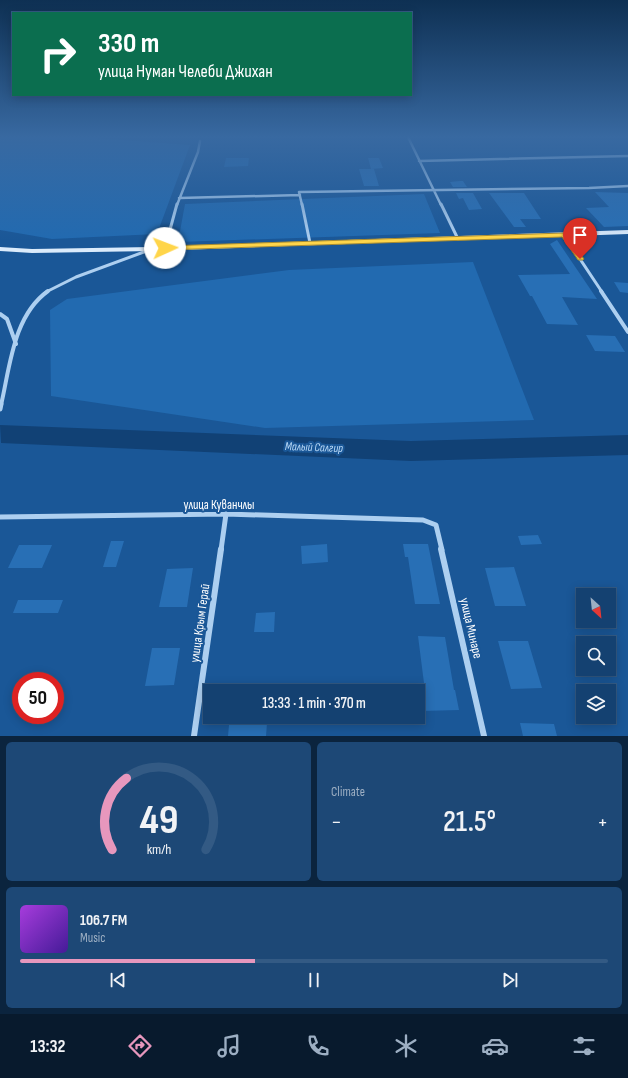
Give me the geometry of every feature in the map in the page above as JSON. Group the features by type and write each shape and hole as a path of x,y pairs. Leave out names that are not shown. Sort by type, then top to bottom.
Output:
{"main road":[{"path":"0,249 32,251 152,249 628,232"}],"street":[{"path":"165,248 179,198 190,171"},
{"path":"424,171 458,239"},
{"path":"179,198 433,189 589,188 628,186"},
{"path":"299,193 310,243"},
{"path":"564,235 628,332"},
{"path":"0,409 24,318 38,299 62,283 133,258 152,249"},
{"path":"0,314 7,319 16,344"},
{"name":"улица Куванчлы","path":"1,519 226,514 423,520 436,525"},
{"name":"улица Крым Герай","path":"194,736 226,514"},
{"name":"улица Минаре","path":"436,525 484,736"}],"shaded area":[{"path":"0,171 180,171 157,234 52,239 0,230"},
{"path":"424,194 440,233 178,242 185,204"},
{"path":"473,262 534,420 265,428 51,396 50,310 67,299 289,270"}],"building":[{"path":"360,171 375,171 379,186 364,186"},
{"path":"463,181 467,187 453,187 450,182"},
{"path":"595,192 628,193 628,226 604,227 586,208 609,207"},
{"path":"456,193 473,193 482,209 469,210 463,198 459,199"},
{"path":"489,193 524,193 541,219 520,219 526,227 514,227"},
{"path":"557,240 597,299 562,297 578,325 547,324 532,296 530,296 518,275 570,274 550,244"},
{"path":"614,282 628,283 628,293 620,292"},
{"path":"586,335 615,336 625,352 595,351"},
{"path":"538,535 542,544 521,545 518,536"},
{"path":"111,541 124,541 116,567 103,567"},
{"path":"327,544 328,562 302,564 301,546"},
{"path":"403,544 428,544 440,604 415,604 408,557 405,557"},
{"path":"19,545 52,545 42,568 8,568"},
{"path":"514,567 526,606 495,606 485,568"},
{"path":"193,568 187,607 159,607 167,569"},
{"path":"18,600 63,600 58,613 13,613"},
{"path":"275,612 274,632 254,632 256,613"},
{"path":"418,636 445,637 459,710 425,711 424,684"},
{"path":"498,641 528,641 542,688 511,689"},
{"path":"152,648 180,648 174,685 145,686"},
{"path":"520,723 554,724 557,736 523,736"},
{"path":"267,724 266,736 228,736 229,725"}],"waterway":[{"name":"Малый Салгир","path":"1,434 411,451 628,445"}],"route":[{"path":"165,248 564,235 580,259"}]}
